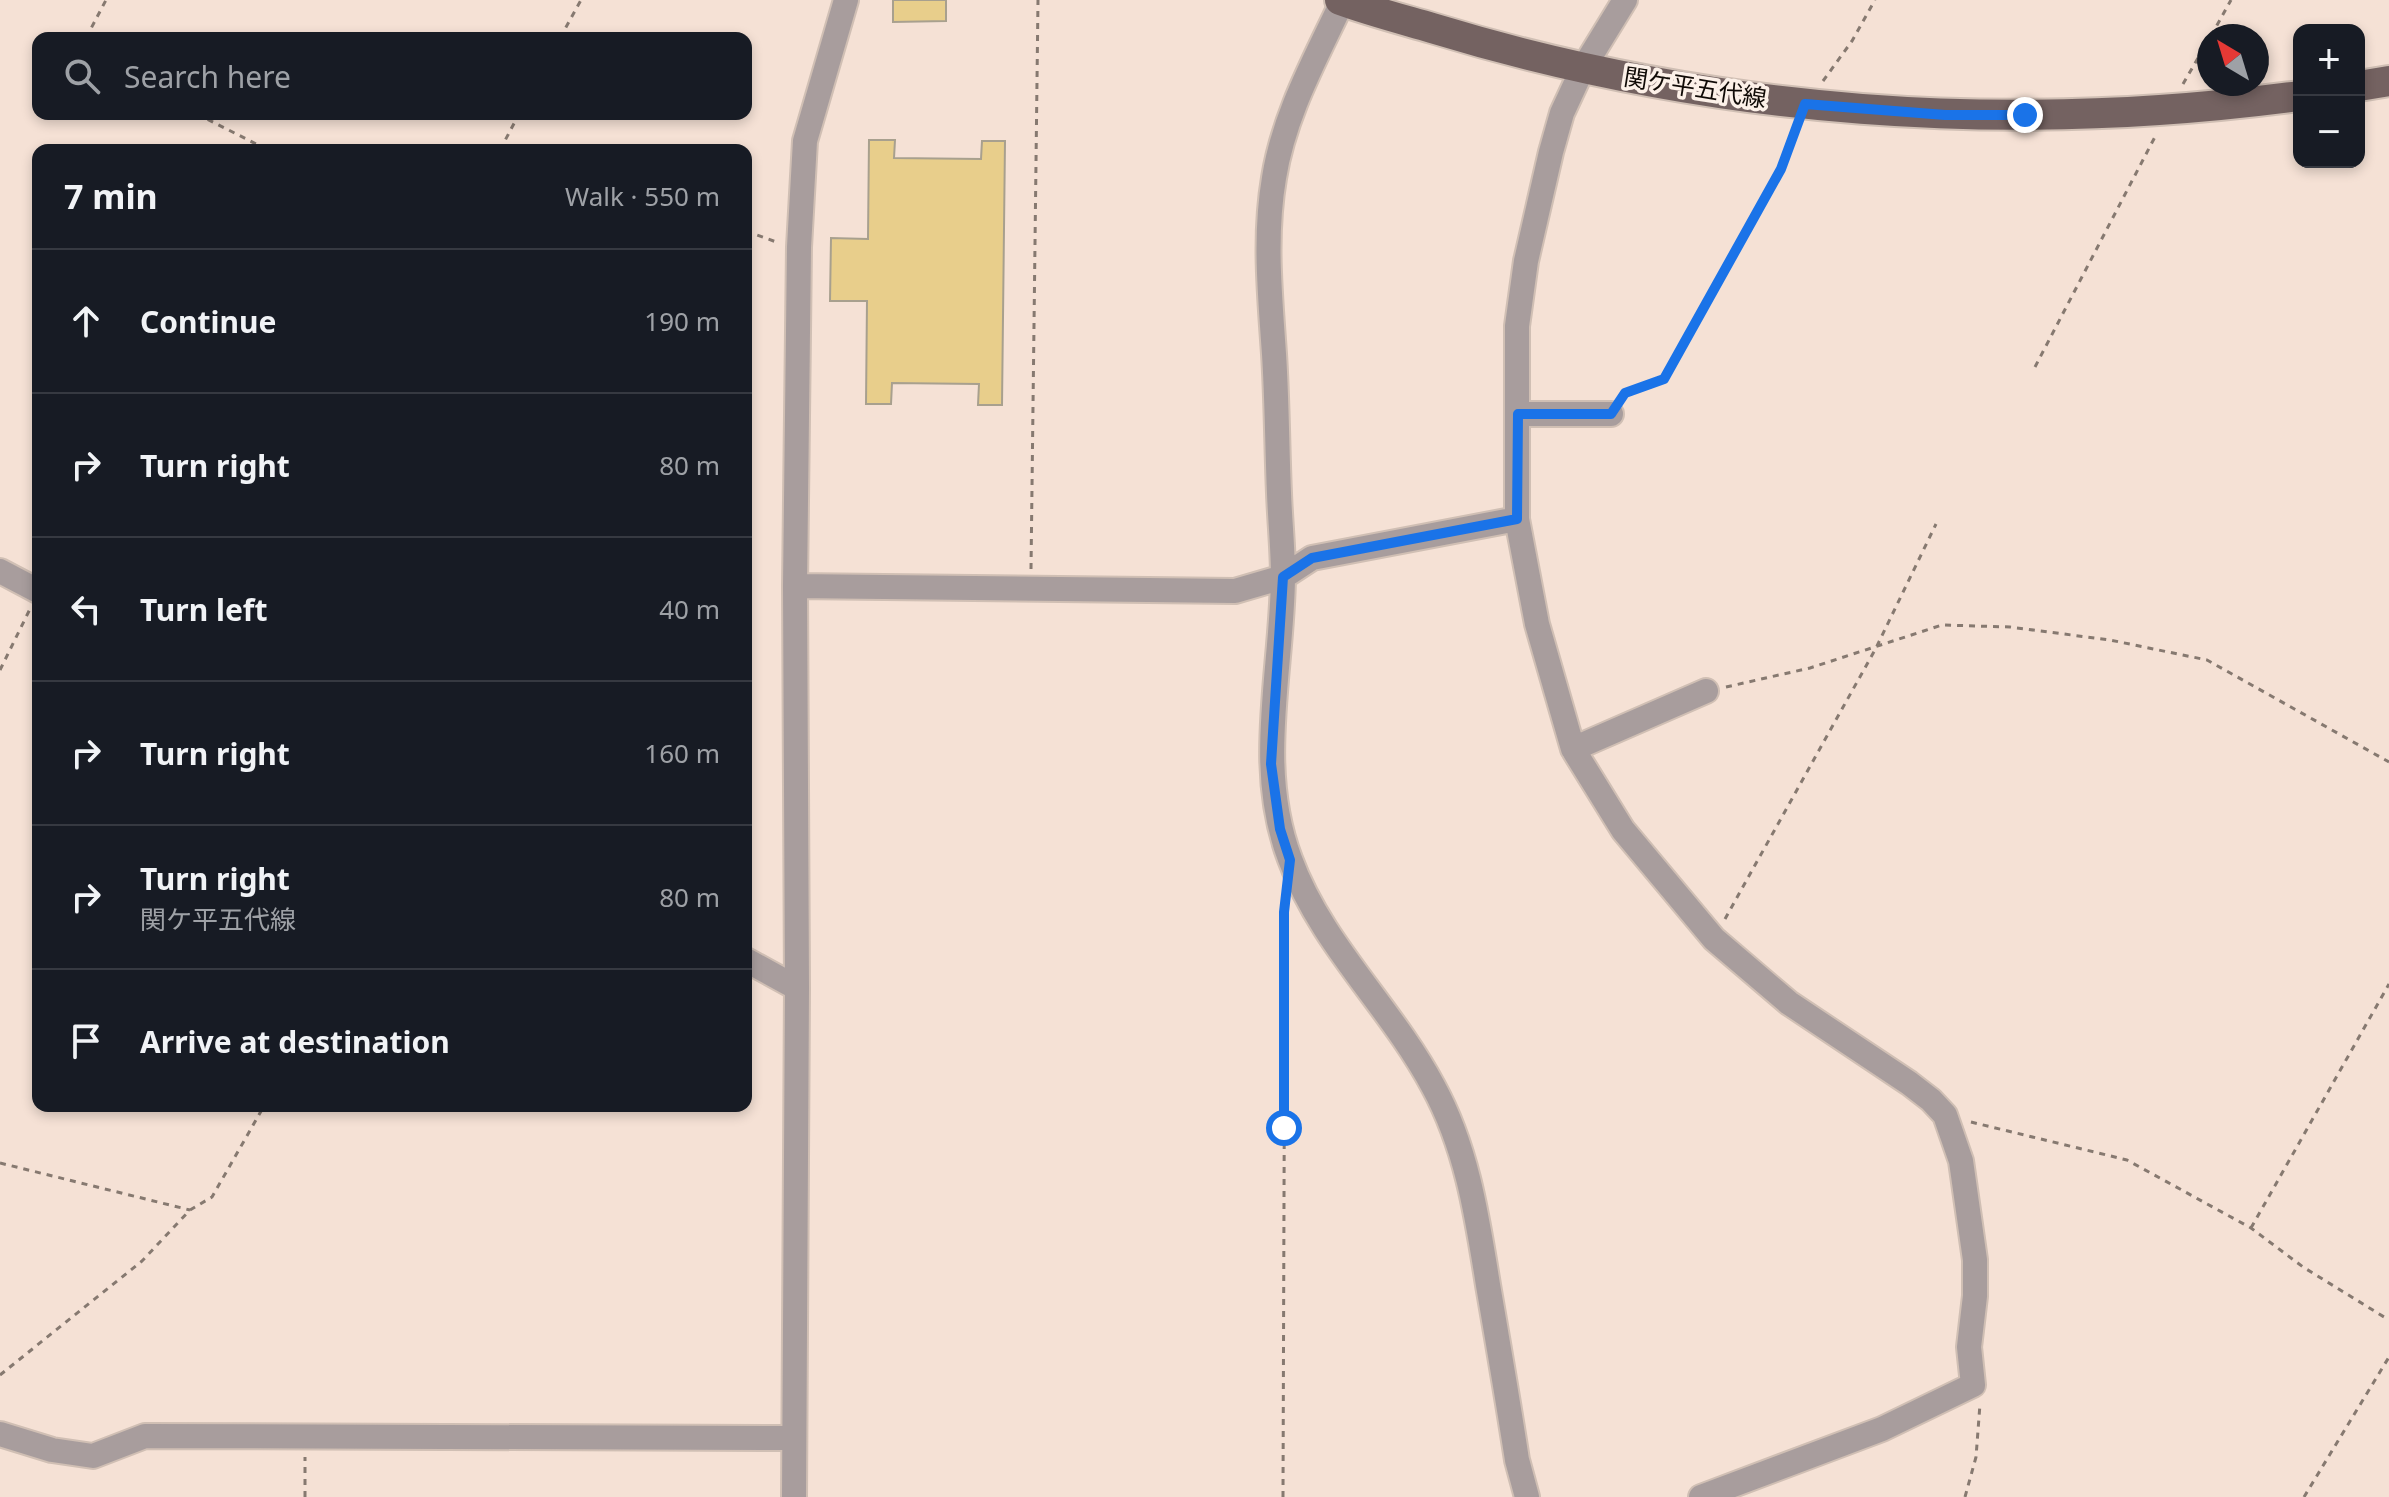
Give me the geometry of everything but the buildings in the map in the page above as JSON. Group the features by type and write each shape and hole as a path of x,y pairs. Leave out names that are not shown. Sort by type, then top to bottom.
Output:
{"main road":[{"name":"関ケ平五代線","path":"1342,0 1582,70 1702,91 1805,104 1945,115 2078,115 2169,110 2293,97"},
{"path":"2365,85 2389,81"}],"street":[{"path":"794,1497 797,988 795,586 799,247 805,141 846,0"},
{"path":"1342,0 1284,133 1273,180 1267,238 1283,577 1271,764 1280,829 1309,901 1334,943 1424,1071 1448,1114 1461,1148 1473,1194 1517,1460 1527,1497"},
{"path":"1625,0 1582,70 1562,113 1526,261 1517,326 1517,519 1537,624 1573,749 1623,830 1714,939 1789,1003 1909,1083 1945,1115 1961,1161 1975,1260 1975,1296 1969,1347 1973,1385 1882,1429 1701,1497"},
{"path":"1518,414 1611,414"},
{"path":"795,586 1235,591 1283,577 1312,558 1517,519"},
{"path":"0,571 32,596"},
{"path":"1573,749 1706,691"},
{"path":"752,963 797,988"},
{"path":"0,1434 52,1450 93,1456 145,1436 792,1438"}],"path":[{"path":"89,32 106,0"},
{"path":"563,32 581,0"},
{"path":"1031,589 1038,0"},
{"path":"1611,414 1625,393 1664,379 1781,169 1805,104 1852,41 1875,0"},
{"path":"2218,24 2231,0"},
{"path":"2035,367 2197,61"},
{"path":"208,120 254,144"},
{"path":"503,144 516,120"},
{"path":"752,233 799,247"},
{"path":"1714,939 1876,648 1936,524"},
{"path":"0,670 32,604"},
{"path":"1706,691 1810,668 1942,625 2010,627 2110,640 2207,660 2389,762"},
{"path":"1283,1497 1286,899"},
{"path":"2251,1228 2389,984"},
{"path":"0,1375 142,1261 190,1210 212,1197 261,1112"},
{"path":"1945,1115 2127,1160 2251,1228 2303,1267 2389,1320"},
{"path":"0,1163 190,1210"},
{"path":"2304,1497 2389,1357"},
{"path":"1965,1497 1979,1432 1980,1404 1973,1385"},
{"path":"305,1435 305,1497"}],"route":[{"path":"1284,1128 1284,912 1290,860 1280,829 1271,764 1283,577 1312,558 1517,519 1518,414 1611,414 1625,393 1664,379 1781,169 1805,104 1945,115 2025,115"}]}
